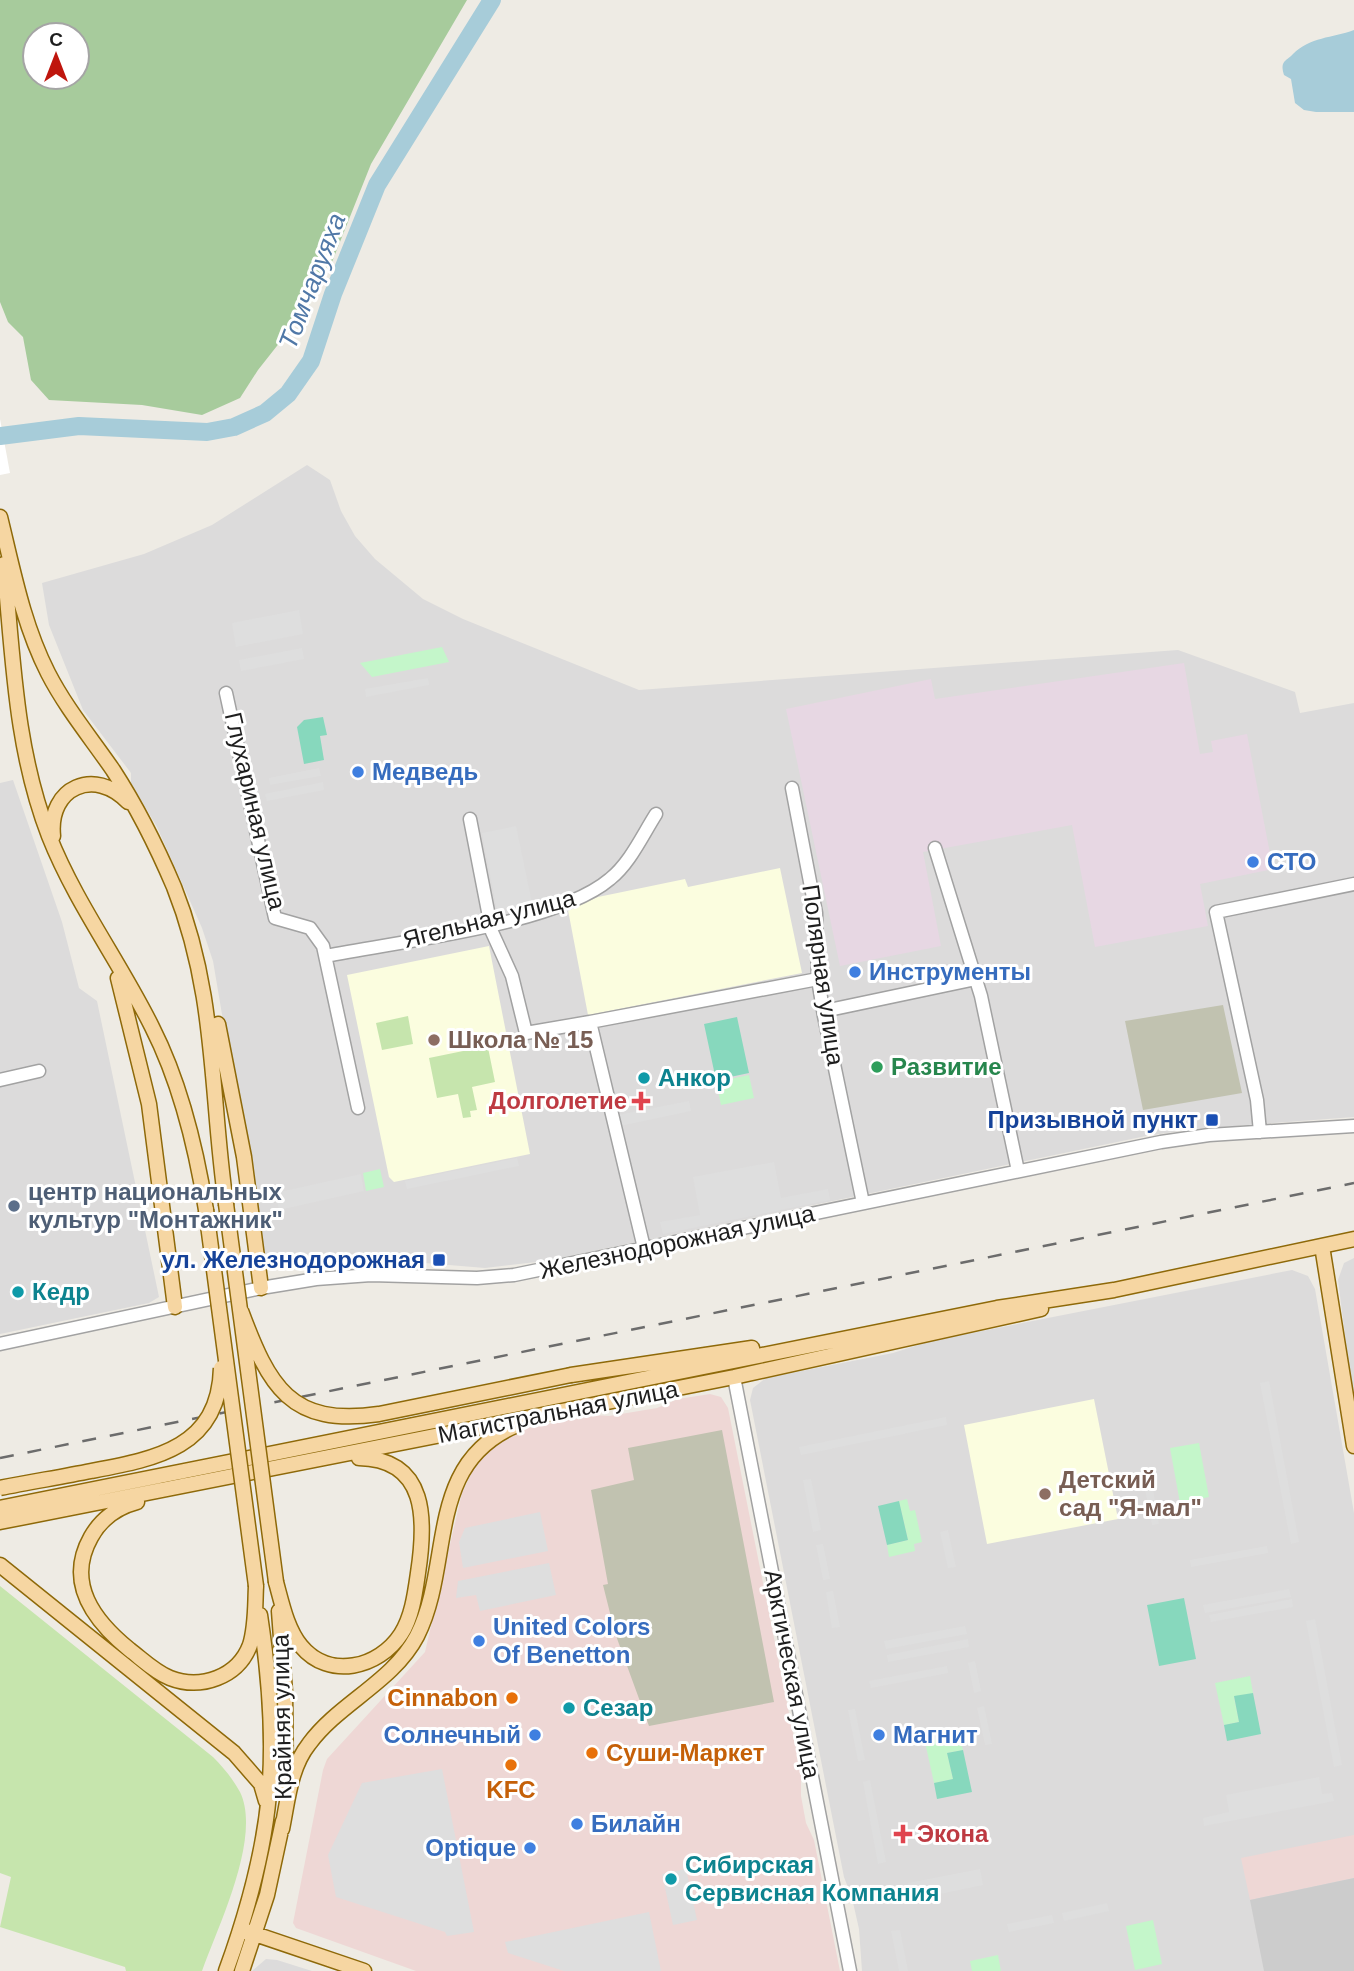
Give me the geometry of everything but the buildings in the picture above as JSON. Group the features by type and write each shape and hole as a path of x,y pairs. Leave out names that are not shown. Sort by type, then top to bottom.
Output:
{"main road":[{"path":"0,517 25,617 40,656 59,692 142,819 206,968 244,1157 261,1288"},
{"path":"0,525 19,729 34,790 58,858 152,1027 167,1060 192,1138 206,1210 256,1586 253,1632 243,1657 218,1678 195,1683 182,1682 158,1672 108,1632 90,1610 80,1572 83,1554 93,1532 110,1515 126,1505 220,1478"},
{"path":"58,858 53,817 61,800 73,789 87,784 110,788 142,819"},
{"path":"182,909 201,975 209,1021 215,1114 276,1582 294,1635 310,1655 332,1665 364,1664 383,1654 403,1632 417,1585 423,1530 417,1493 405,1474 392,1464 360,1458 276,1468"},
{"path":"109,950 127,1005 149,1104 175,1307"},
{"name":"Магистральная улица","path":"0,1508 944,1318 1114,1290 1354,1240"},
{"path":"1322,1246 1354,1446"},
{"name":"Магистральная улица","path":"0,1522 734,1377 995,1321 1114,1290"},
{"path":"241,1311 269,1377 286,1398 316,1414 349,1418 570,1375 771,1346 872,1326 944,1318"},
{"path":"0,1488 129,1464 180,1446 206,1421 217,1399 222,1328"},
{"path":"275,1827 295,1768 307,1745 327,1723 391,1669 416,1636 428,1605 450,1503 461,1472 476,1453 501,1433 558,1411"},
{"path":"0,1565 242,1760 264,1792 275,1827"},
{"name":"Крайняя улица","path":"242,1971 248,1931 275,1827 287,1720 276,1582"},
{"name":"Крайняя улица","path":"256,1586 272,1723 275,1827"},
{"path":"248,1931 364,1971"},
{"name":"Крайняя улица","path":"226,1971 248,1931"}],"street":[{"name":"Глухариная улица","path":"226,693 275,918 310,928 320,939 326,956 358,1108"},
{"name":"Полярная улица","path":"792,788 816,913 818,979 863,1203"},
{"name":"Ягельная улица","path":"326,956 490,924 558,906 596,890 620,869 656,814"},
{"path":"470,819 494,940 512,976 526,1033 818,979"},
{"path":"935,848 976,979 1017,1171"},
{"path":"1260,1132 1256,1100 1216,912 1354,884"},
{"path":"824,1011 976,979"},
{"path":"590,1022 643,1248"},
{"path":"0,1080 39,1071"},
{"name":"Железнодорожная улица","path":"0,1344 261,1288 371,1275 504,1277 1161,1142 1354,1126"},
{"name":"Арктическая улица","path":"734,1377 850,1971"}],"shaded area":[{"path":"307,465 330,480 341,511 355,536 375,559 423,599 463,619 639,690 1178,650 1295,692 1300,713 1354,703 1354,1117 1194,1129 1146,1136 545,1261 485,1268 389,1260 271,1268 263,1257 213,961 202,928 157,827 131,783 131,773 83,710 49,625 42,583 144,554 212,525"},
{"path":"299,610 303,634 236,647 232,623"},
{"path":"302,648 304,659 241,671 239,660"},
{"path":"1184,663 1200,754 1213,752 1211,741 1247,734 1273,869 1200,884 1208,926 1095,947 1072,825 923,852 941,946 840,966 786,709 931,679 935,699"},
{"path":"428,678 429,685 366,697 365,689"},
{"path":"319,768 321,776 270,785 269,778"},
{"path":"13,780 62,922 79,988 97,1001 159,1297 149,1303 0,1334 0,783"},
{"path":"323,782 324,790 267,801 265,794"},
{"path":"516,826 532,903 497,910 482,833"},
{"path":"780,868 802,973 588,1015 568,910 598,897 685,879 688,887"},
{"name":"Школа № 15","path":"489,946 530,1154 394,1182 389,1177 347,975"},
{"path":"1223,1005 1242,1093 1143,1110 1125,1021"},
{"path":"689,1101 691,1111 620,1126 618,1115"},
{"path":"517,1158 519,1166 407,1189 405,1181"},
{"path":"774,1162 781,1198 828,1189 830,1200 663,1234 660,1222 700,1215 693,1177"},
{"path":"361,1174 364,1191 279,1210 275,1193"},
{"path":"1354,1258 1354,1406 1338,1280 1344,1263"},
{"path":"1292,1270 1308,1276 1315,1289 1354,1513 1354,1971 862,1971 859,1929 844,1877 750,1400 753,1388 766,1378 893,1353 931,1341"},
{"path":"1269,1381 1299,1542 1291,1544 1260,1383"},
{"path":"710,1394 721,1397 728,1408 801,1773 801,1796 806,1823 814,1840 840,1971 416,1971 296,1928 293,1923 327,1759 425,1652 462,1493 475,1466 492,1448 527,1428 594,1415 609,1416 657,1408 678,1399"},
{"name":"Детский сад \"Я-мал\"","path":"1094,1399 1118,1519 987,1544 964,1425"},
{"path":"946,1417 947,1425 801,1455 799,1447"},
{"path":"722,1430 774,1702 649,1726 615,1633 603,1585 608,1584 591,1490 634,1480 628,1448"},
{"path":"1151,1478 1159,1524 1152,1525 1143,1480"},
{"path":"811,1479 821,1530 813,1532 803,1480"},
{"path":"540,1512 548,1551 463,1568 459,1542 465,1528"},
{"path":"948,1530 956,1567 948,1568 940,1532"},
{"path":"823,1544 830,1579 823,1580 816,1545"},
{"path":"1267,1546 1268,1553 1191,1567 1190,1560"},
{"path":"549,1563 556,1595 480,1611 476,1595 456,1598 458,1581"},
{"path":"1289,1589 1291,1597 1205,1613 1203,1605"},
{"path":"833,1591 840,1627 832,1628 826,1592"},
{"path":"1292,1599 1293,1607 1211,1622 1209,1615"},
{"path":"1315,1619 1342,1765 1334,1767 1306,1621"},
{"path":"965,1626 967,1634 886,1649 884,1641"},
{"path":"968,1639 969,1647 888,1662 887,1655"},
{"path":"975,1661 981,1691 974,1693 968,1663"},
{"path":"947,1666 948,1673 871,1688 869,1681"},
{"path":"984,1706 992,1744 985,1745 977,1708"},
{"path":"855,1709 865,1760 858,1761 848,1710"},
{"path":"442,1769 474,1932 447,1936 445,1932 336,1897 328,1855 362,1783"},
{"path":"1319,1777 1322,1794 1332,1793 1334,1801 1204,1826 1203,1818 1229,1812 1226,1795"},
{"path":"870,1780 886,1862 878,1864 863,1782"},
{"path":"1354,1835 1354,1878 1250,1900 1241,1858"},
{"path":"686,1869 697,1920 673,1925 662,1874"},
{"path":"980,1869 983,1885 911,1900 908,1883"},
{"path":"1354,1878 1354,1971 1264,1971 1250,1900"},
{"path":"1107,1903 1109,1911 1064,1921 1062,1913"},
{"path":"649,1912 661,1971 564,1971 508,1953 505,1942"},
{"path":"1052,1915 1054,1923 1009,1932 1007,1924"},
{"path":"900,1930 908,1971 899,1971 891,1931"},
{"path":"266,1959 277,1960 312,1971 252,1971"}],"green space":[{"path":"0,0 467,0 371,164 332,262 310,304 258,370 240,398 202,415 142,405 49,400 31,380 23,337 8,322 0,302"},
{"path":"442,647 449,662 372,677 360,663"},
{"path":"323,717 327,735 320,736 324,760 304,764 297,727 304,720"},
{"path":"408,1016 413,1044 382,1050 376,1023"},
{"path":"737,1017 749,1073 716,1080 704,1024"},
{"path":"485,1033 495,1082 472,1087 477,1110 470,1111 471,1117 463,1118 458,1094 437,1098 429,1058 468,1050 466,1037"},
{"path":"749,1075 754,1098 721,1105 716,1082"},
{"path":"380,1169 384,1187 366,1191 363,1173"},
{"path":"1199,1443 1209,1497 1180,1503 1170,1448"},
{"path":"907,1499 910,1511 915,1510 922,1542 914,1544 915,1551 889,1557 887,1545 908,1540 899,1501"},
{"path":"899,1501 908,1540 887,1545 878,1506"},
{"path":"0,1586 213,1757 228,1773 240,1792 245,1811 246,1833 242,1857 202,1971 126,1971 125,1967 0,1927 11,1877 0,1873"},
{"path":"1184,1598 1196,1659 1159,1666 1147,1605"},
{"path":"1250,1676 1253,1693 1234,1697 1239,1722 1224,1725 1215,1683"},
{"path":"1253,1693 1261,1734 1227,1741 1224,1725 1239,1722 1234,1696"},
{"path":"959,1734 963,1750 947,1753 953,1779 934,1783 925,1742"},
{"path":"963,1750 972,1792 937,1799 934,1783 953,1779 947,1753"},
{"path":"1153,1920 1162,1964 1135,1970 1126,1926"},
{"path":"998,1955 1001,1971 972,1971 970,1961"}],"water":[{"path":"1354,30 1354,112 1304,110 1295,103 1291,79 1284,75 1284,62 1307,44"}],"pier":[{"path":"0,419 10,473 0,475"}],"waterway":[{"name":"Томчаруяха","path":"0,436 79,426 207,432 234,427 265,413 288,394 311,361 333,294 377,185 492,0"}],"railway":[{"path":"0,1458 1354,1183"}],"place":[{"name":"Медведь","path":"358,772"},
{"name":"СТО","path":"1253,862"},
{"name":"Инструменты","path":"855,972"},
{"name":"Школа № 15","path":"434,1040"},
{"name":"Развитие","path":"877,1067"},
{"name":"Анкор","path":"644,1078"},
{"name":"Долголетие","path":"641,1101"},
{"name":"Призывной пункт","path":"1212,1120"},
{"name":"центр национальных культур \"Монтажник\"","path":"14,1206"},
{"name":"ул. Железнодорожная","path":"439,1260"},
{"name":"Кедр","path":"18,1292"},
{"name":"Детский сад \"Я-мал\"","path":"1045,1494"},
{"name":"United Colors Of Benetton","path":"479,1641"},
{"name":"Cinnabon","path":"512,1698"},
{"name":"Сезар","path":"569,1708"},
{"name":"Солнечный","path":"535,1735"},
{"name":"Магнит","path":"879,1735"},
{"name":"Суши-Маркет","path":"592,1753"},
{"name":"KFC","path":"511,1765"},
{"name":"Билайн","path":"577,1824"},
{"name":"Экона","path":"903,1834"},
{"name":"Optique","path":"530,1848"},
{"name":"Сибирская Сервисная Компания","path":"671,1879"}]}
